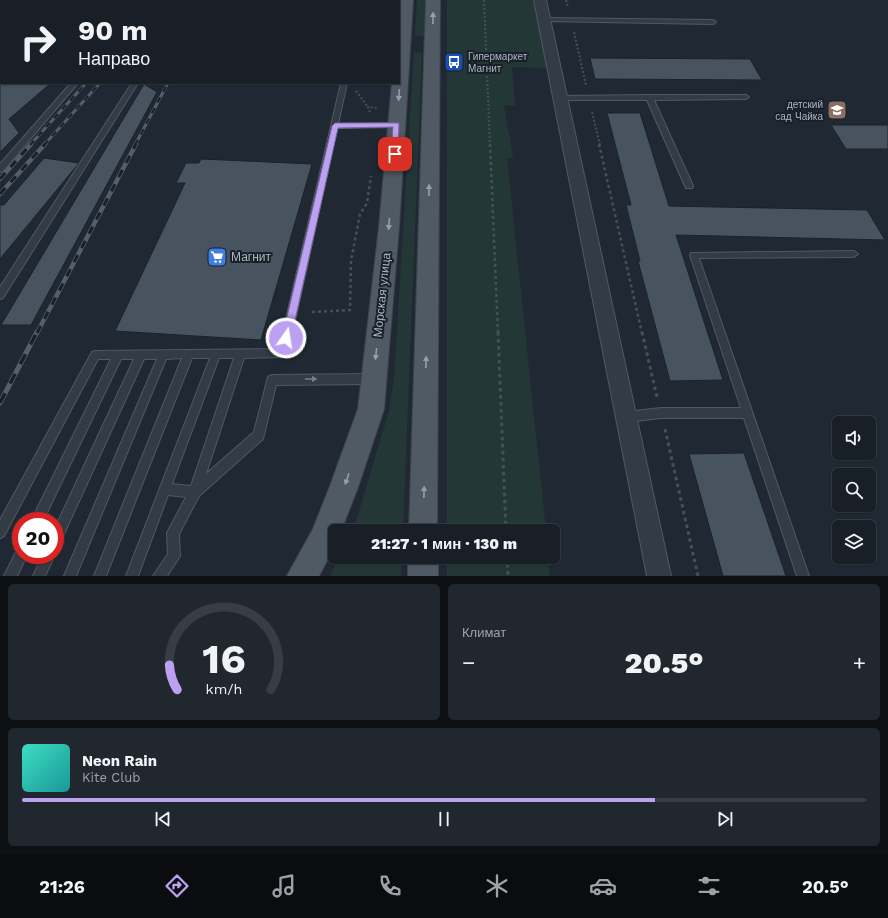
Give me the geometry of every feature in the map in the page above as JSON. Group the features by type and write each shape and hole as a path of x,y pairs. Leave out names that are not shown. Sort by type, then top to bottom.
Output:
{"main road":[{"name":"Морская улица","path":"400,73 406,0"},
{"path":"423,524 433,0"},
{"path":"401,56 432,47"},
{"name":"Морская улица","path":"302,576 323,539 344,487 371,409 389,227 399,84"},
{"path":"423,564 423,576"}],"street":[{"path":"540,0 659,576"}],"lane":[{"path":"544,20 571,19 712,22"},
{"path":"0,169 74,84"},
{"path":"0,295 134,84"},
{"path":"0,532 95,355 163,356 283,353 344,84"},
{"path":"649,97 689,186"},
{"path":"560,98 746,97"},
{"path":"335,126 397,125"},
{"path":"803,576 694,255 854,254"},
{"path":"132,576 216,354"},
{"path":"159,576 174,556 173,533 194,492 240,354"},
{"path":"41,512 118,355"},
{"path":"100,576 188,355"},
{"path":"64,521 140,356"},
{"path":"70,576 163,356"},
{"path":"165,489 194,492 259,436 272,380 374,379"},
{"path":"626,417 661,413 748,413"},
{"path":"10,576 16,564"},
{"path":"39,576 45,564"}],"path":[{"path":"484,0 498,307 506,524"},
{"path":"566,0 698,576"},
{"path":"356,91 368,107"},
{"path":"507,564 508,576"}],"shaded area":[{"path":"417,0 425,0 424,36 415,36"},
{"path":"447,0 536,0 549,68 512,67 515,106 504,105 513,158 507,158 545,524 447,524"},
{"path":"414,52 422,53 403,524 354,524 389,411 394,378"},
{"path":"336,564 402,564 401,576 330,576"},
{"path":"447,564 549,564 550,576 447,576"}],"building":[{"path":"590,58 750,59 762,80 595,79"},
{"path":"0,84 50,84 9,119 19,133 0,152"},
{"path":"144,84 157,92 31,325 1,325"},
{"path":"607,113 640,113 669,206 867,210 885,240 676,235 723,380 670,381 638,261 640,261 626,205 631,205"},
{"path":"831,125 888,125 888,149 846,149"},
{"path":"44,158 79,163 0,259 0,205 4,205"},
{"name":"Магнит","path":"201,159 312,164 261,340 115,331 185,183 176,183 186,163 199,163"},
{"path":"744,453 786,576 723,576 689,454"}],"railway":[{"path":"30,145 85,84"},
{"path":"44,145 99,84"},
{"path":"135,145 167,84"},
{"path":"0,179 31,144"},
{"path":"0,194 45,144"},
{"path":"37,333 136,144"},
{"path":"0,403 37,332"}],"place":[{"name":"Гипермаркет Магнит","path":"454,62"},
{"name":"детский сад Чайка","path":"837,110"},
{"name":"Магнит","path":"217,257"}],"route":[{"path":"286,338 335,126 397,125 395,154"}]}
